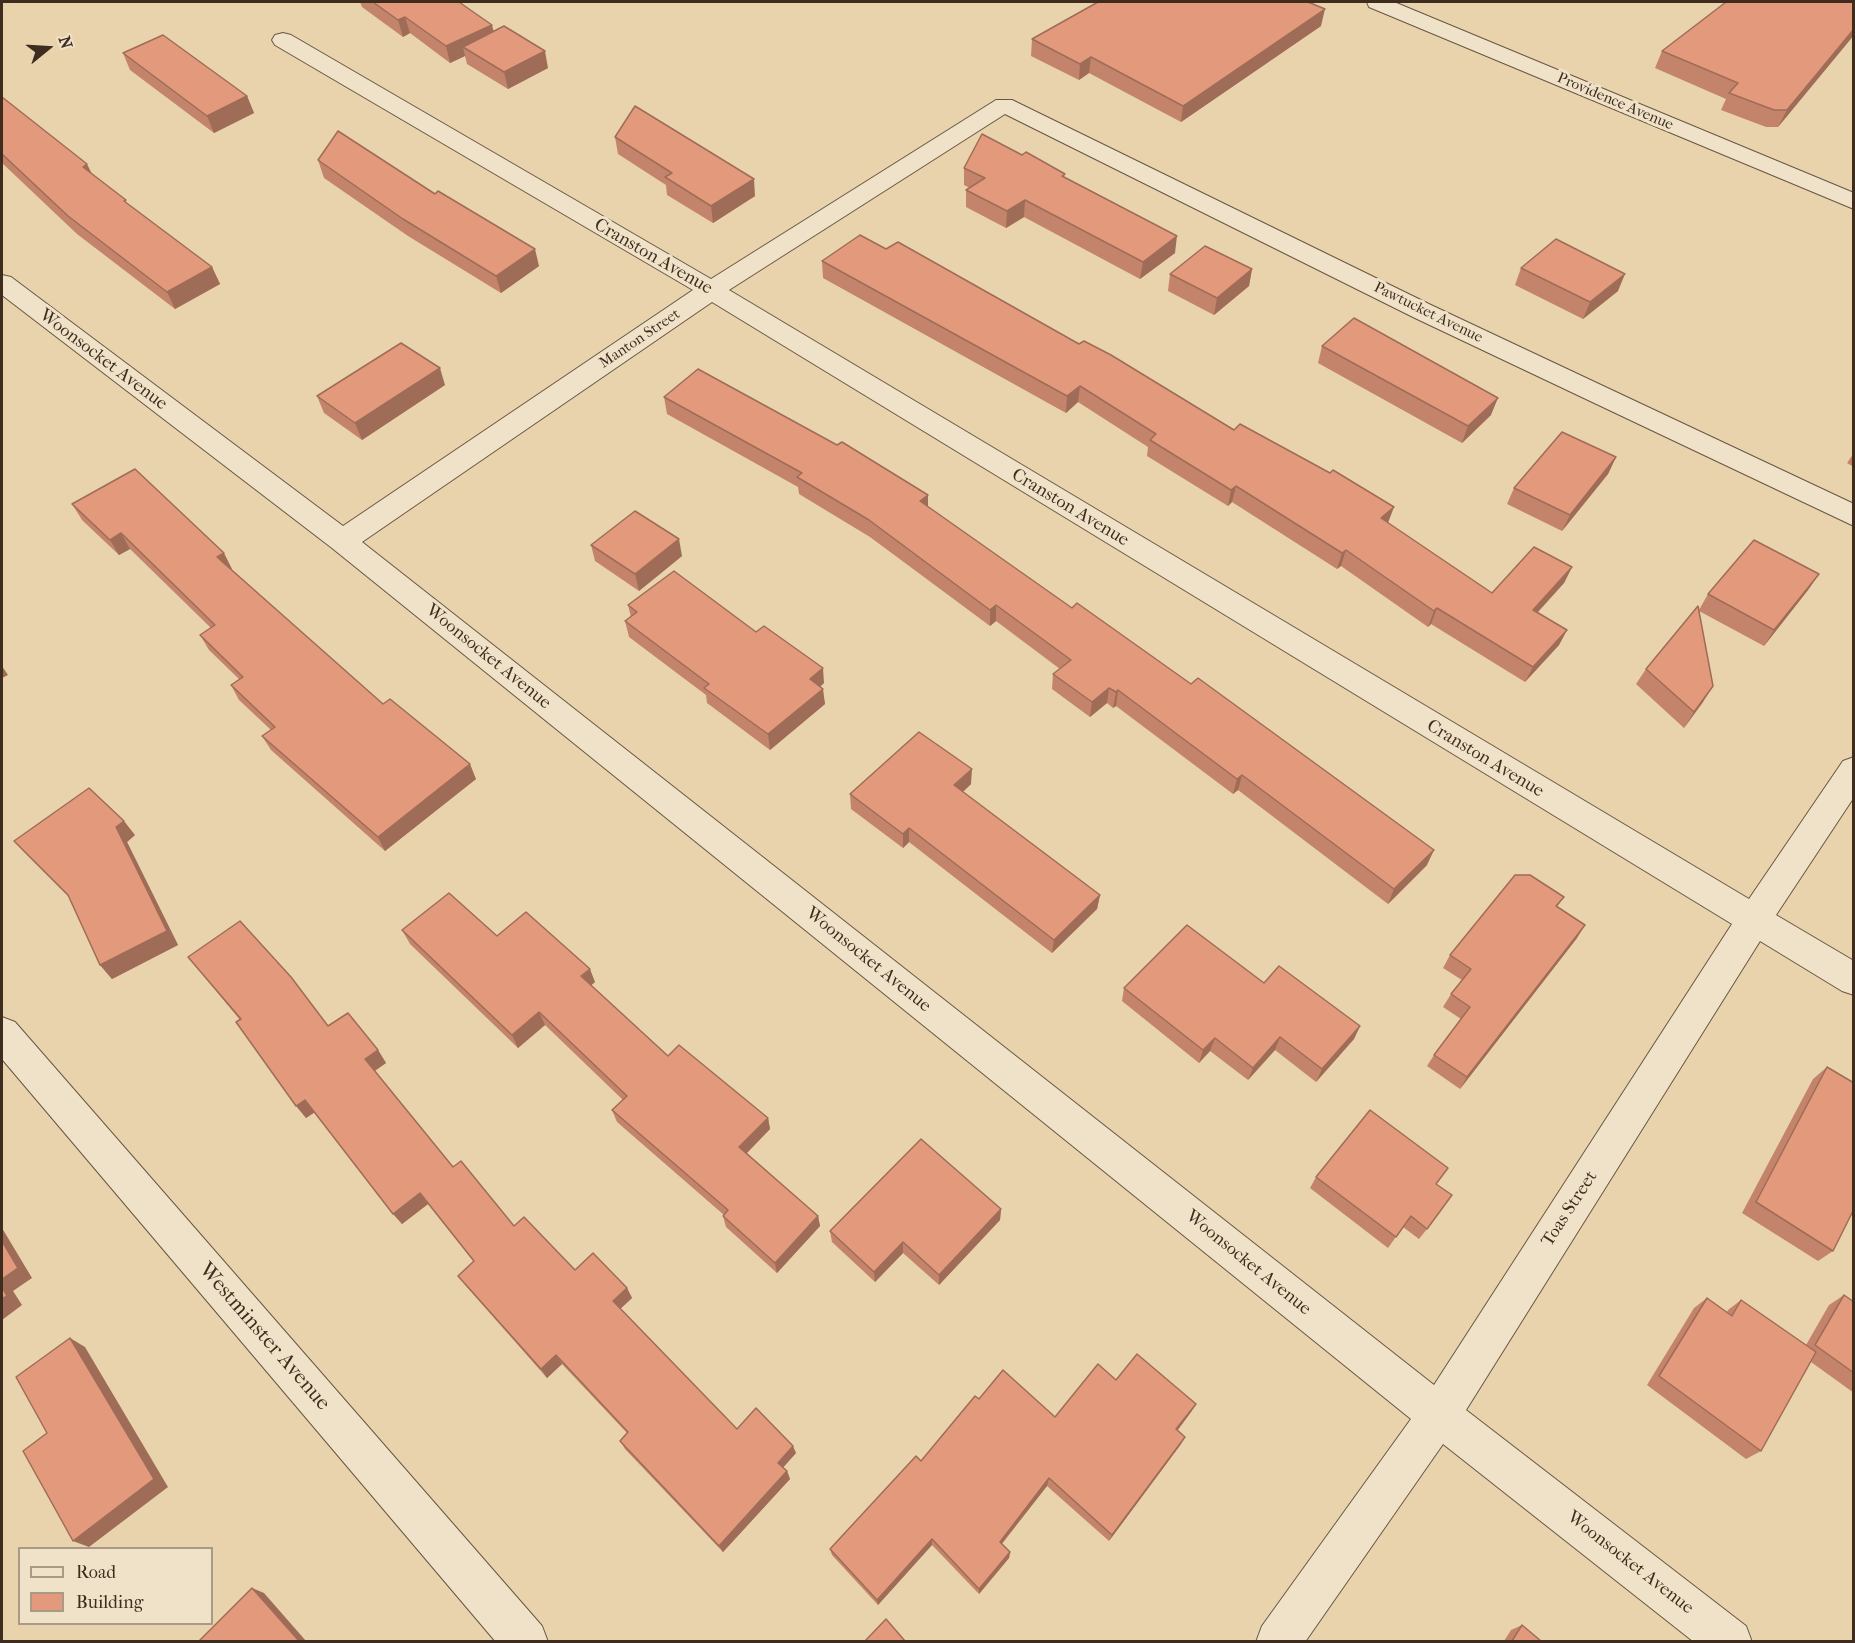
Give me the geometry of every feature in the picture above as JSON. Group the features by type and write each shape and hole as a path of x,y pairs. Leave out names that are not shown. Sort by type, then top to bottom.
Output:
{"street":[{"name":"Providence Avenue","path":"1377,2 1854,202"},
{"name":"Cranston Avenue","path":"283,40 711,290 1753,922 1854,980"},
{"name":"Manton Street","path":"342,541 711,290 1004,105"},
{"name":"Pawtucket Avenue","path":"1004,105 1424,312 1854,516"},
{"name":"Woonsocket Avenue","path":"2,283 342,541 1439,1415 1730,1641"},
{"name":"Toas Street","path":"1278,1641 1439,1415 1753,922 1854,770"},
{"name":"Westminster Avenue","path":"2,1033 526,1641"}],"building":[{"path":"373,2 459,2 492,25 446,46 405,17 398,20"},
{"path":"1098,2 1308,2 1325,9 1183,106 1091,57 1080,64 1032,39"},
{"path":"1726,2 1854,2 1854,29 1787,110 1774,110 1729,93 1738,83 1662,51"},
{"path":"504,26 545,51 504,72 463,47"},
{"path":"163,35 247,96 207,116 123,53"},
{"path":"2,97 87,164 83,167 126,200 124,201 212,267 167,292 68,216 2,154"},
{"path":"635,106 754,179 711,206 665,177 672,173 615,137"},
{"path":"338,131 435,194 438,191 535,249 496,276 403,219 318,160"},
{"path":"982,134 1022,155 1026,152 1065,174 1062,176 1177,236 1143,262 1025,200 1007,211 966,190 985,178 964,168"},
{"path":"860,235 886,249 898,242 1079,344 1084,341 1111,355 1234,430 1240,424 1330,473 1333,470 1394,507 1381,518 1492,593 1534,547 1572,567 1533,610 1567,630 1533,667 1437,608 1434,611 1346,550 1342,553 1236,486 1231,490 1150,440 1156,434 1080,386 1067,396 822,261"},
{"path":"1556,239 1625,274 1590,302 1521,268"},
{"path":"1205,246 1252,269 1217,298 1170,274"},
{"path":"1354,318 1498,398 1468,426 1322,346"},
{"path":"401,343 440,368 355,423 317,396"},
{"path":"698,369 837,445 842,442 928,495 920,501 1072,608 1077,603 1191,684 1198,678 1434,850 1394,889 1242,775 1237,779 1118,690 1116,692 1109,688 1092,702 1053,674 1071,660 996,605 990,610 869,520 797,477 802,473 664,397"},
{"path":"1562,432 1616,457 1570,515 1514,488"},
{"path":"135,469 224,553 217,557 383,704 390,699 470,764 378,837 262,736 275,727 231,685 243,677 200,635 215,625 121,533 110,540 72,504"},
{"path":"635,511 679,539 635,574 591,545"},
{"path":"1754,540 1819,574 1774,630 1708,594"},
{"path":"674,571 756,632 764,626 823,668 810,679 823,689 768,734 704,688 709,684 625,621 637,612 628,605"},
{"path":"1698,606 1713,686 1694,712 1646,669"},
{"path":"919,732 972,769 954,785 1100,895 1054,940 909,828 903,834 850,794"},
{"path":"89,788 124,821 116,827 167,931 100,965 68,895 14,841"},
{"path":"1515,875 1530,875 1564,897 1556,906 1585,925 1467,1077 1434,1055 1470,1007 1451,994 1471,969 1450,955"},
{"path":"449,893 497,936 526,912 590,969 581,976 668,1056 679,1045 768,1118 739,1147 818,1216 775,1263 723,1216 728,1210 612,1110 627,1096 539,1012 512,1035 402,930"},
{"path":"240,921 291,977 328,1026 348,1013 378,1050 365,1059 453,1167 461,1161 514,1226 524,1217 575,1270 593,1253 627,1288 613,1301 737,1429 756,1408 793,1446 778,1463 787,1471 719,1546 620,1441 628,1432 556,1355 541,1369 458,1276 474,1261 420,1193 393,1214 305,1100 296,1106 236,1022 241,1019 188,957"},
{"path":"1187,925 1264,983 1279,966 1360,1026 1322,1069 1280,1037 1253,1068 1215,1038 1203,1050 1124,988"},
{"path":"1827,1067 1854,1083 1854,1209 1833,1251 1756,1202"},
{"path":"1370,1110 1448,1168 1436,1184 1452,1195 1427,1229 1411,1216 1396,1237 1316,1177"},
{"path":"921,1139 1001,1209 939,1275 903,1242 874,1272 830,1231"},
{"path":"2,1241 18,1268 2,1279"},
{"path":"2,1287 7,1296 2,1299"},
{"path":"1844,1295 1854,1302 1854,1373 1815,1345"},
{"path":"1707,1298 1732,1316 1741,1300 1816,1352 1761,1451 1659,1376"},
{"path":"70,1338 154,1479 73,1541 23,1451 47,1433 16,1377"},
{"path":"1137,1354 1196,1404 1176,1429 1185,1437 1112,1535 1049,1478 1000,1542 1010,1552 979,1589 932,1539 877,1600 830,1549 916,1456 921,1461 975,1396 979,1399 1003,1370 1055,1417 1098,1364 1116,1380"},
{"path":"252,1588 299,1641 199,1641"},
{"path":"886,1619 905,1641 865,1641"},
{"path":"1522,1625 1541,1641 1512,1641"}]}
